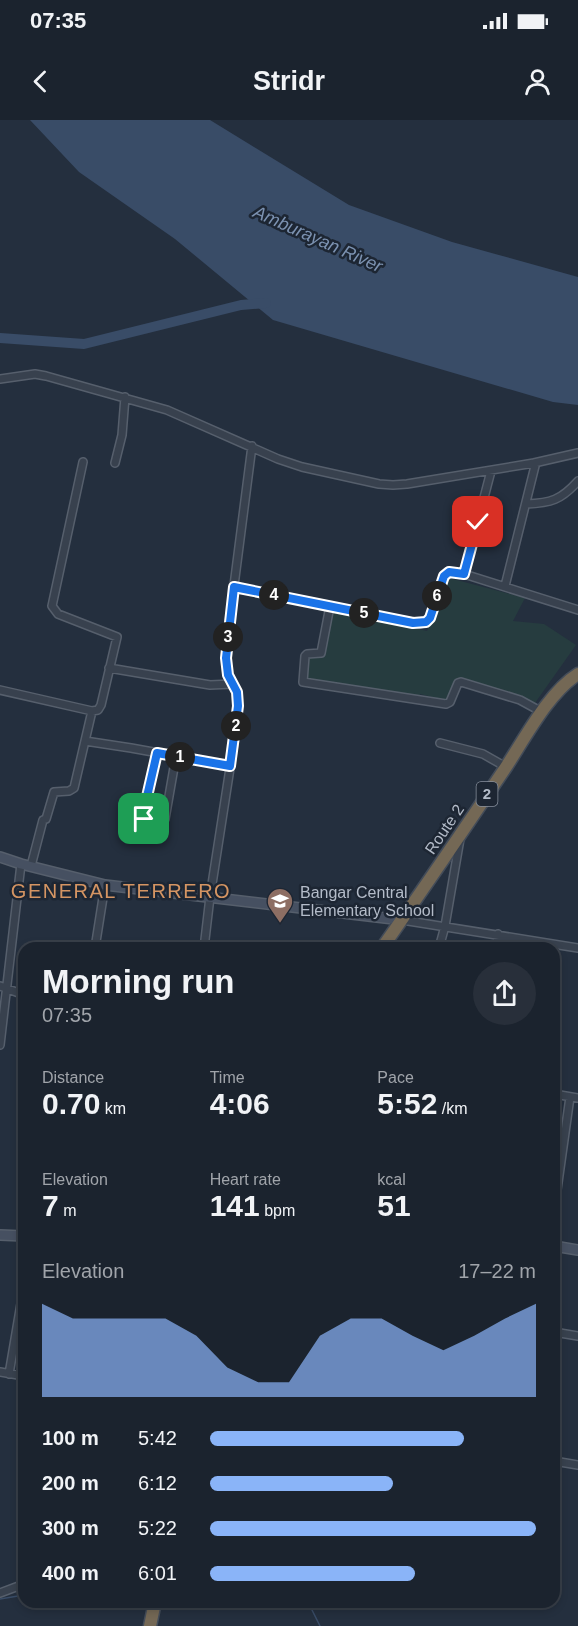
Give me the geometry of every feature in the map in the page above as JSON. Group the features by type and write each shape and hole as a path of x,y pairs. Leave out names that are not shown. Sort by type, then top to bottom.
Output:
{"highway":[{"name":"Route 2","path":"386,942 542,712 567,681 578,674"},
{"path":"150,1626 154,1608"}],"street":[{"path":"0,379 35,374 125,397 167,410 302,467 386,485 491,471 578,453"},
{"path":"115,463 122,435 125,397"},
{"path":"205,942 238,706 237,692 228,675 226,658 252,446"},
{"path":"0,690 92,711 100,708 117,640 116,636 58,614 52,606 82,462"},
{"path":"505,586 534,463"},
{"path":"464,574 491,471"},
{"path":"526,504 556,500 578,481"},
{"path":"234,587 413,623 423,623 430,618 444,576 449,572 505,586 578,610"},
{"path":"330,606 321,653 305,656 303,682 446,704 450,702 458,683 461,682 520,700 542,712"},
{"path":"109,668 210,685 233,684"},
{"path":"31,866 43,820 46,819 54,792 69,791 74,788 92,711"},
{"path":"85,741 230,766"},
{"path":"440,743 483,754 506,768"},
{"path":"157,753 143,818 146,822 157,825 161,825 165,819 176,756"},
{"path":"441,942 462,833"},
{"path":"0,857 105,885 402,920 544,942"},
{"path":"0,1045 4,988 21,864"},
{"path":"96,942 105,885"},
{"path":"497,942 498,934"},
{"path":"560,945 578,948"},
{"path":"560,1177 574,1097"},
{"path":"0,1235 18,1236"},
{"path":"560,1247 578,1250"},
{"path":"9,1374 18,1321"},
{"path":"560,1333 578,1336"},
{"path":"0,1372 18,1375"},
{"path":"560,1462 578,1465"},
{"path":"0,1593 18,1586"}],"green space":[{"path":"449,578 525,598 513,621 544,624 576,645 535,703 458,679 448,701 420,694 419,698 305,681 309,656 324,654 331,609 427,631"}],"water":[{"name":"Amburayan River","path":"30,120 210,120 349,205 452,242 578,277 578,405 553,402 273,320 175,239 79,172"}],"waterway":[{"path":"0,338 84,344 241,305 266,303"},
{"path":"0,1599 18,1596"},
{"path":"311,1608 320,1626"}],"place":[{"name":"Bangar Central Elementary School","path":"280,924"}],"district":[{"name":"GENERAL TERRERO","path":"121,891"}],"route":[{"path":"144,819 143,814 157,753 230,766 238,706 237,692 228,675 226,658 234,587 420,624 430,618 442,578 449,572 464,574 478,522"}]}
